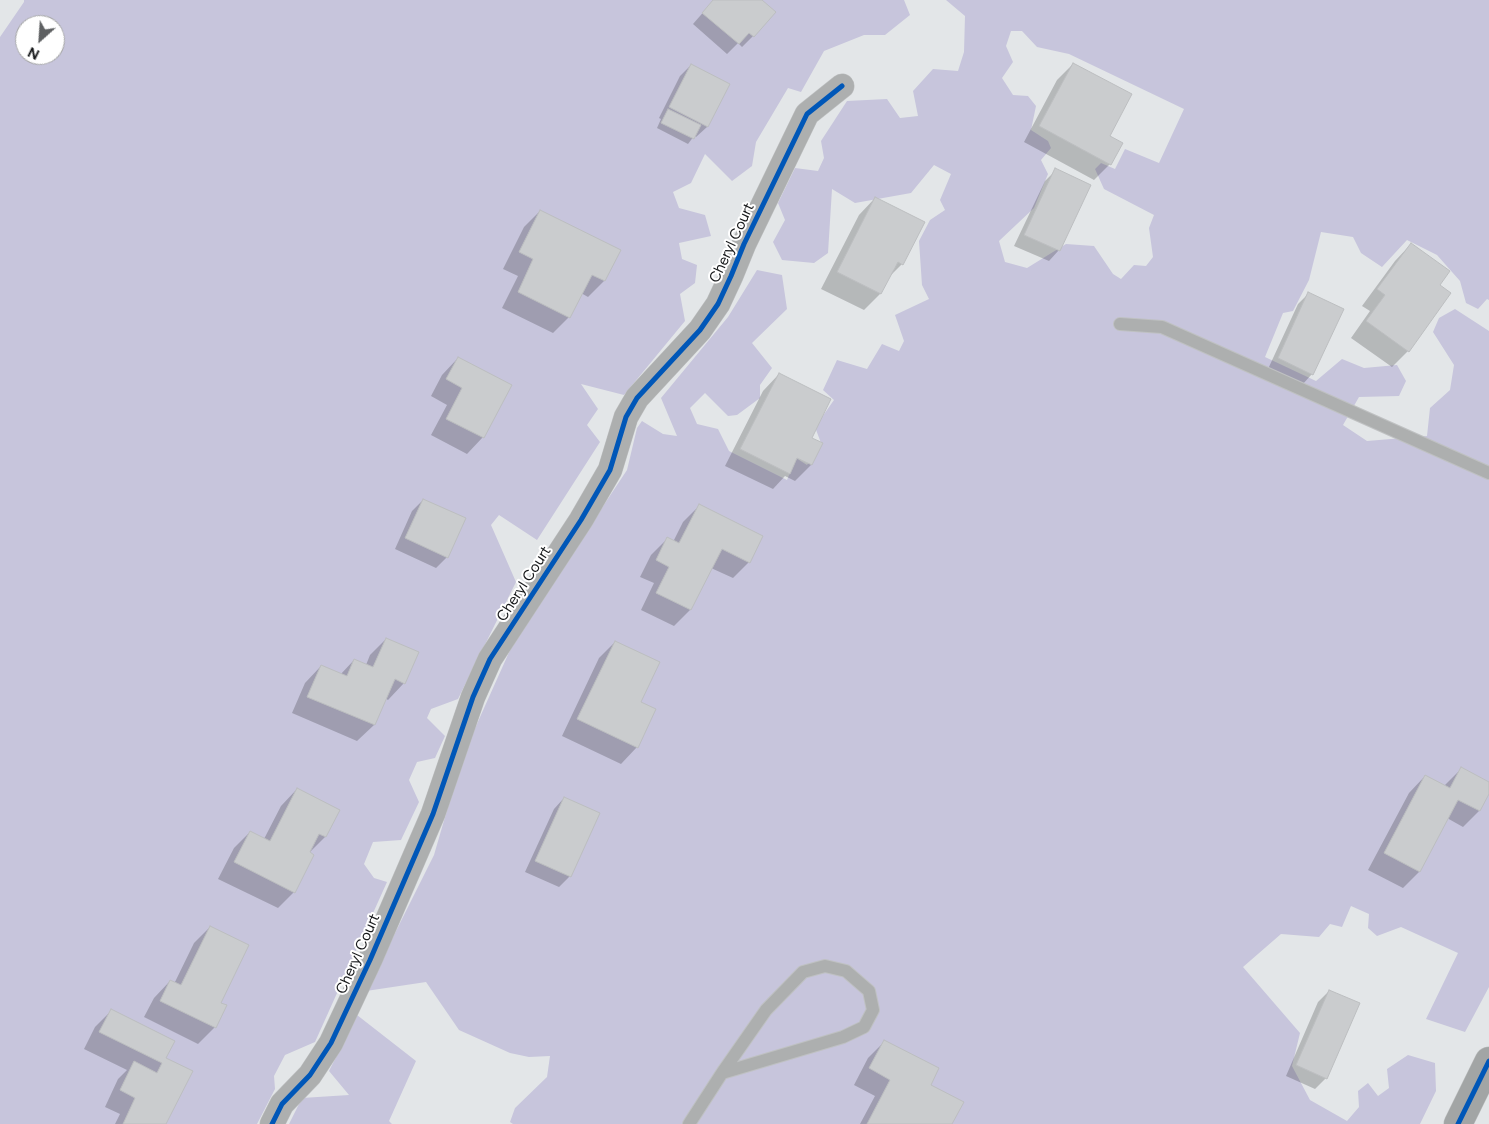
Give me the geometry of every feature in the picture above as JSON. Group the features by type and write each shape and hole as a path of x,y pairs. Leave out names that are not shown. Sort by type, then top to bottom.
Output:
{"street":[{"name":"Cheryl Court","path":"272,1124 282,1104 310,1075 332,1043 433,814 473,697 490,660 581,520 610,470 626,416 637,398 700,330 718,304 744,244 807,114 842,86"},
{"path":"1458,1124 1489,1061"}],"lane":[{"path":"1120,324 1162,327 1489,474"},
{"path":"689,1124 722,1073 766,1010 803,972 825,966 846,971 869,991 873,1010 864,1027 843,1037 722,1073"}],"shaded area":[{"path":"24,0 904,0 910,15 885,35 864,35 824,51 801,92 788,88 756,142 752,166 732,181 705,154 691,183 673,192 679,208 705,215 711,236 679,243 682,259 697,265 695,283 680,294 685,321 624,395 581,384 598,409 587,425 600,442 537,540 499,515 491,525 516,582 458,699 431,709 427,718 445,736 435,758 417,762 409,780 419,802 401,840 373,842 364,864 374,878 387,882 315,1042 285,1055 274,1076 275,1089 257,1124 0,1124 0,37 15,15 15,65 65,65 65,15 15,15"},
{"path":"946,0 1489,0 1489,300 1487,299 1478,309 1466,303 1460,281 1437,255 1407,240 1382,267 1361,253 1353,237 1321,232 1309,280 1293,311 1283,313 1265,357 1316,381 1342,359 1364,368 1397,365 1406,381 1399,396 1359,397 1343,425 1367,441 1427,436 1430,408 1450,390 1454,365 1433,332 1439,318 1455,309 1489,331 1489,987 1465,1032 1426,1019 1458,953 1401,927 1377,936 1368,928 1369,914 1351,906 1342,927 1330,924 1319,937 1281,934 1243,967 1300,1033 1292,1066 1310,1100 1347,1121 1359,1107 1358,1091 1368,1083 1378,1096 1389,1088 1387,1069 1408,1055 1435,1063 1436,1091 1420,1124 513,1124 510,1122 515,1108 547,1077 550,1056 529,1057 510,1053 459,1030 426,982 366,991 434,855 463,755 515,639 627,470 637,428 642,421 663,434 677,436 661,398 728,317 757,270 782,275 787,309 752,343 772,368 760,385 760,398 737,415 728,416 705,393 690,408 697,424 718,429 729,451 787,480 796,458 807,465 821,443 815,427 834,400 823,390 837,360 867,369 882,344 899,351 904,341 895,315 929,299 922,285 919,241 930,220 945,210 940,200 951,174 934,165 911,193 855,203 832,189 828,253 814,263 782,260 773,242 785,220 778,203 795,168 818,171 824,158 821,141 847,101 887,99 900,118 918,116 913,91 933,69 958,71 964,52 965,16","holes":["1011,31 1022,31 1037,47 1069,54 1184,109 1159,163 1125,149 1115,169 1101,163 1095,169 1104,189 1154,215 1149,228 1153,257 1146,266 1134,265 1121,279 1113,274 1094,246 1066,244 1027,268 1005,262 999,241 1034,208 1048,174 1041,160 1051,148 1048,141 1031,130 1036,106 1028,96 1013,95 1002,78 1013,62 1006,46"]},
{"path":"357,1015 416,1061 389,1121 392,1124 289,1124 302,1098 349,1095 329,1071"}],"building":[{"path":"713,0 762,0 776,12 754,37 749,33 739,44 702,13"},
{"path":"1073,63 1132,94 1110,136 1123,143 1111,165 1039,126"},
{"path":"691,64 730,84 708,127 669,107"},
{"path":"668,109 701,125 694,139 661,123"},
{"path":"1055,168 1091,185 1060,251 1024,235"},
{"path":"875,197 925,222 903,265 898,262 881,294 837,272"},
{"path":"540,210 621,250 605,281 592,275 570,318 518,292 533,259 519,252"},
{"path":"1411,243 1450,271 1440,285 1451,293 1409,352 1366,321 1385,295 1377,289"},
{"path":"1308,292 1344,309 1313,375 1278,358"},
{"path":"458,357 512,385 484,438 446,419 462,388 446,379"},
{"path":"779,373 831,399 812,438 823,443 812,465 797,458 790,474 740,449"},
{"path":"423,499 466,518 448,558 405,538"},
{"path":"699,504 763,536 750,563 722,549 691,610 656,593 669,567 656,560 667,537 679,543"},
{"path":"386,638 419,652 405,684 395,679 375,725 307,697 321,665 347,676 354,659 373,667"},
{"path":"615,641 660,662 641,702 656,709 638,748 577,719"},
{"path":"1461,767 1489,782 1489,794 1480,811 1458,800 1420,872 1384,853 1425,775 1450,788"},
{"path":"297,788 340,810 326,837 319,834 310,852 314,855 295,893 234,862 250,831 270,841"},
{"path":"564,797 600,813 571,877 535,861"},
{"path":"210,926 249,945 221,1003 227,1005 216,1028 160,1001 170,980 181,985"},
{"path":"1329,990 1360,1003 1327,1079 1296,1065"},
{"path":"111,1009 175,1041 166,1058 193,1071 166,1124 123,1124 135,1098 120,1090 134,1061 157,1073 162,1063 99,1032"},
{"path":"884,1040 939,1068 931,1085 964,1102 952,1124 867,1124 890,1080 869,1068"}],"cycle path":[{"path":"272,1124 282,1104 310,1075 331,1043 370,960 433,814 473,697 490,659 581,520 610,470 626,417 637,398 700,330 718,304 744,244 807,114 842,86"},
{"path":"1458,1124 1489,1061"}]}
